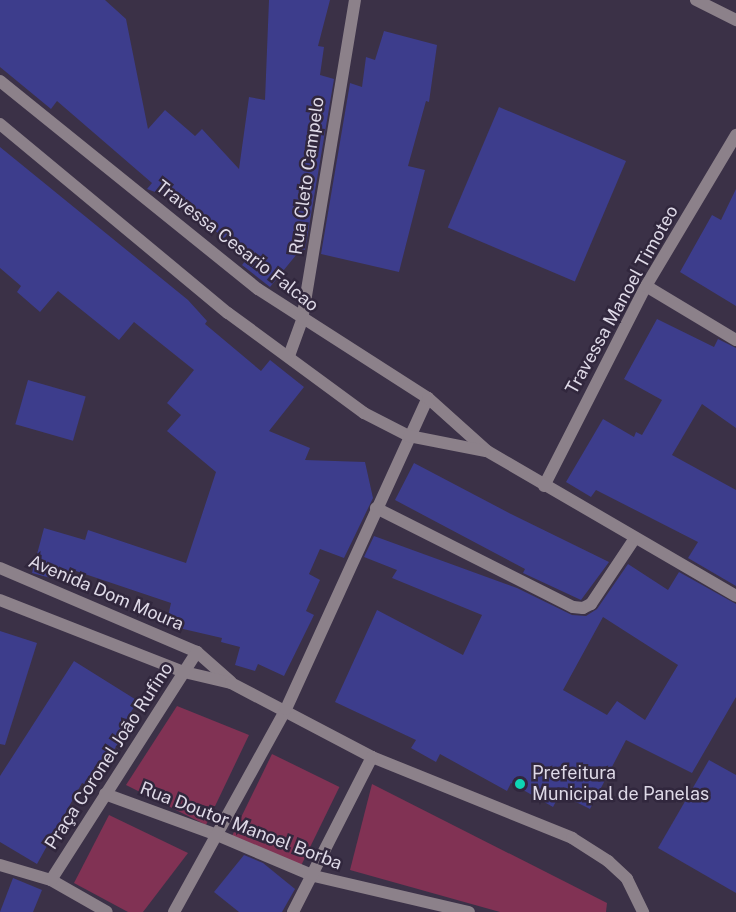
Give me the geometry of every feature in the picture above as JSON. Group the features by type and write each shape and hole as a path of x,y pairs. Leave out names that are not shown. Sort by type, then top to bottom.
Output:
{"street":[{"name":"Rua Cleto Campelo","path":"289,356 302,320 355,0"},
{"path":"696,0 736,20"},
{"name":"Travessa Cesario Falcao","path":"0,81 302,320 428,398 487,451 736,596"},
{"name":"Travessa Cesario Falcao","path":"0,124 228,313 364,413 409,436 487,451"},
{"name":"Travessa Manoel Timoteo","path":"544,486 646,286 736,135"},
{"path":"646,286 736,340"},
{"path":"174,912 286,709 428,398"},
{"path":"376,508 573,608 583,608 591,604 635,538"},
{"name":"Avenida Dom Moura","path":"0,568 197,652 231,682"},
{"path":"0,600 184,672 231,682 286,709 372,757 572,838 608,861 627,879 643,912"},
{"name":"Praça Coronel João Rufino","path":"51,880 197,652"},
{"path":"293,912 314,876 372,757"},
{"name":"Rua Doutor Manoel Borba","path":"105,794 217,835 314,876 470,912"},
{"path":"0,865 51,880 106,912"}],"shaded area":[{"path":"177,706 249,735 206,825 126,785"},
{"path":"272,754 339,787 300,869 232,836"},
{"path":"372,784 607,903 606,912 500,912 350,870"},
{"path":"109,815 188,853 143,912 128,912 74,883"}],"building":[{"path":"0,0 105,0 126,19 148,129 165,110 195,136 202,129 239,169 249,97 265,100 269,0 330,0 318,46 324,47 320,75 334,79 305,250 301,249 270,287 242,265 247,259 201,218 198,222 171,198 147,189 152,183 57,101 51,109 0,67"},
{"path":"384,31 437,45 429,102 426,101 408,166 425,170 399,272 321,254 350,83 362,87 366,57 375,60"},
{"path":"499,107 626,161 575,282 448,228"},
{"path":"0,147 188,300 207,321 205,324 261,371 270,360 304,387 269,431 310,448 305,460 365,462 373,498 344,558 320,549 309,574 320,580 306,611 314,615 284,676 258,664 255,671 235,665 240,647 221,642 222,638 166,625 171,603 73,570 69,583 32,573 44,528 85,540 88,530 186,563 216,472 167,431 181,415 167,403 194,370 134,322 119,340 58,291 40,312 17,292 21,286 0,268"},
{"path":"736,189 736,306 680,272 712,215 721,220"},
{"path":"657,319 714,347 718,339 736,348 736,428 702,404 672,455 736,490 736,586 688,558 698,542 596,490 591,497 566,482 603,419 634,437 636,432 642,435 662,400 624,379"},
{"path":"28,380 86,397 73,441 15,424"},
{"path":"414,463 609,562 581,600 523,573 525,569 395,500"},
{"path":"374,536 517,588 572,615 586,616 597,609 628,564 668,590 679,572 736,604 736,697 692,773 626,740 590,809 560,794 553,807 511,783 507,791 440,754 436,762 411,748 416,740 335,702 377,610 463,655 482,615 392,578 397,570 364,557","holes":["603,617 678,665 645,720 617,701 607,715 563,690"]},
{"path":"0,631 37,643 5,745 0,744"},
{"path":"74,661 138,701 118,732 123,735 103,768 100,766 89,786 82,783 37,864 0,842 0,776"},
{"path":"709,760 736,775 736,893 658,848"},
{"path":"244,855 263,863 295,889 282,912 239,912 214,892"},
{"path":"13,878 42,890 33,912 0,912"}],"place":[{"name":"Prefeitura Municipal de Panelas","path":"520,784"}]}
